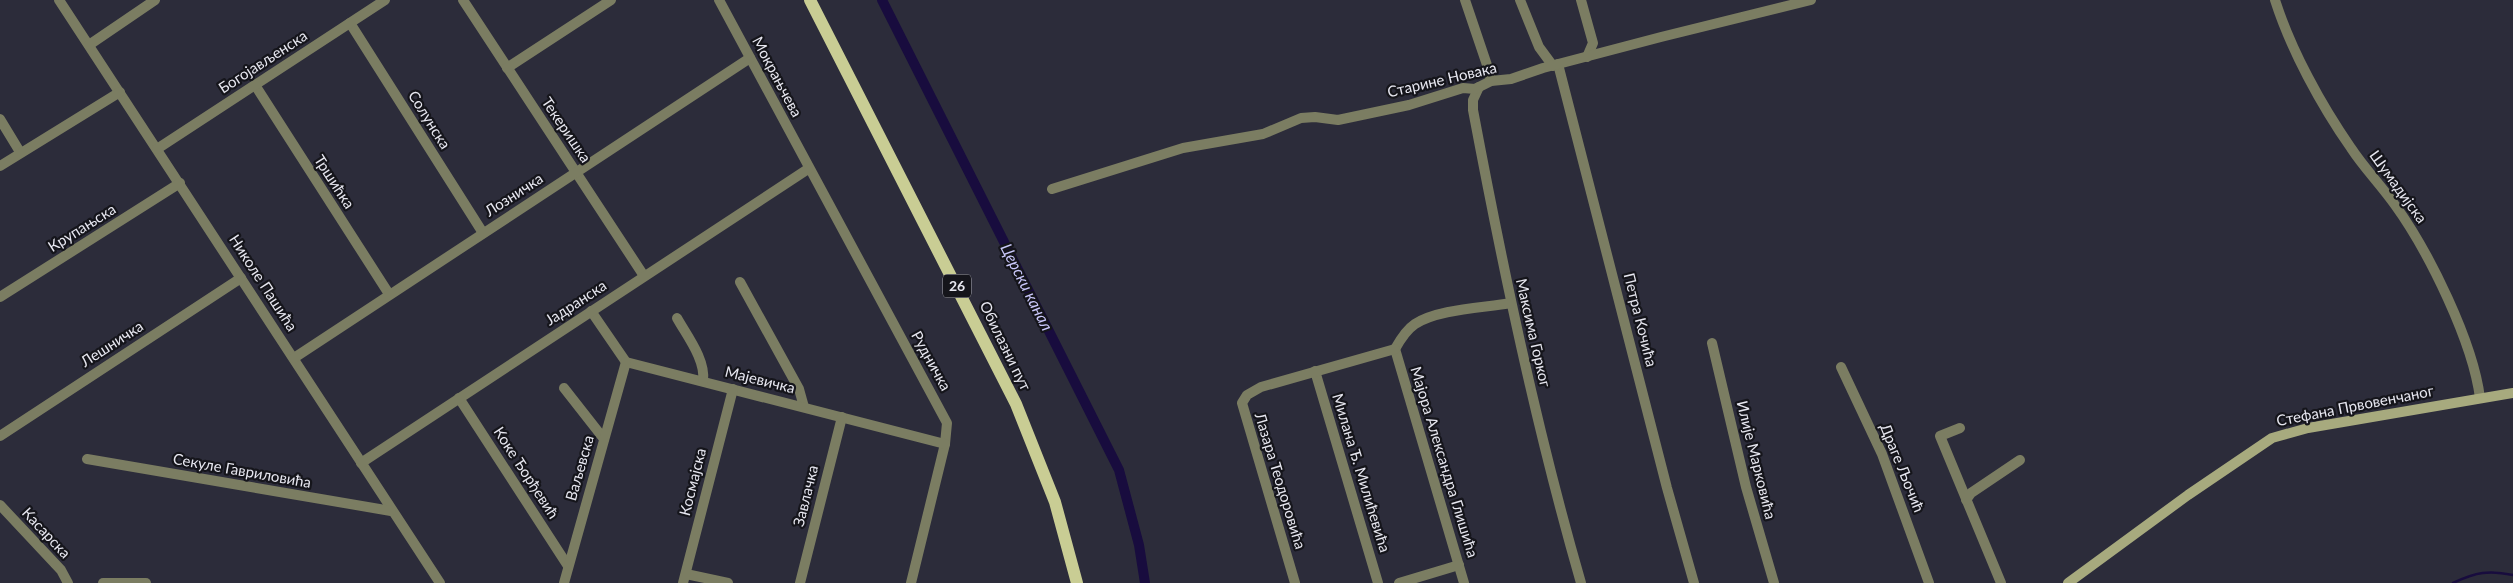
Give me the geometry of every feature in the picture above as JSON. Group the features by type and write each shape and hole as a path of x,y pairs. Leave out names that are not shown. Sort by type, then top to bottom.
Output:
{"main road":[{"name":"Обилазни пут","path":"810,0 1016,404 1052,494 1077,583"}],"street":[{"name":"Николе Пашића","path":"59,0 294,358 391,512 440,583"},
{"path":"89,45 154,0"},
{"name":"Богојављенска","path":"157,149 385,0"},
{"name":"Текеришка","path":"463,0 644,276"},
{"path":"507,68 611,0"},
{"name":"Мокрањчева","path":"719,0 808,169"},
{"path":"1465,0 1488,65 1491,81"},
{"path":"1520,0 1539,47 1555,65"},
{"path":"1580,0 1593,43 1587,57"},
{"name":"Старине Новака","path":"1052,189 1183,148 1263,134 1301,118 1315,117 1338,120 1409,104 1463,88 1479,87 1491,81 1506,81 1555,65 1660,37 1811,0"},
{"name":"Шумадијска","path":"2275,0 2294,47 2351,149 2397,207 2417,240 2464,338 2476,373 2480,398"},
{"name":"Солунска","path":"350,23 483,233"},
{"name":"Лозничка","path":"294,358 750,58"},
{"name":"Петра Кочића","path":"1555,65 1694,583"},
{"name":"Тршићка","path":"254,85 389,294"},
{"name":"Максима Горког","path":"1479,87 1473,100 1473,110 1511,303 1547,462 1581,583"},
{"path":"0,166 120,92"},
{"path":"0,119 20,152"},
{"name":"Јадранска","path":"360,463 808,169"},
{"name":"Рудничка","path":"808,169 947,423 945,444 910,583"},
{"name":"Крупањска","path":"0,298 180,183"},
{"name":"Лешничка","path":"0,436 241,278"},
{"path":"740,282 799,388 804,407"},
{"path":"1395,349 1406,332 1420,321 1448,313 1511,303"},
{"path":"591,311 626,362"},
{"path":"677,318 701,363 703,369 702,381"},
{"name":"Илије Марковића","path":"1712,343 1751,506 1774,583"},
{"name":"Лазара Теодоровића","path":"1295,583 1242,403 1247,395 1261,387 1395,349"},
{"name":"Мајора Александра Глишића","path":"1395,349 1464,583"},
{"name":"Мајевичка","path":"626,362 945,444"},
{"name":"Ваљевска","path":"564,583 626,362"},
{"name":"Драге Љочић","path":"1841,367 1882,454 1929,583"},
{"name":"Милана Ђ. Милићевића","path":"1315,371 1378,583"},
{"path":"564,388 604,440"},
{"name":"Космајска","path":"684,578 733,389"},
{"name":"Стефана Првовенчаног","path":"2068,583 2188,494 2272,438 2308,428 2513,393"},
{"name":"Коке Ђорђевић","path":"458,398 568,566"},
{"name":"Завлачка","path":"800,583 842,417"},
{"path":"1960,428 1940,436 2001,583"},
{"name":"Секуле Гавриловића","path":"87,460 391,512"},
{"path":"1966,500 1971,493 2020,460"},
{"name":"Касарска","path":"0,505 61,570 68,583"},
{"path":"1399,583 1459,565"},
{"path":"684,578 728,583"},
{"path":"103,583 146,583"}],"waterway":[{"name":"Церски канал","path":"882,0 1119,470 1139,545 1145,583"},
{"path":"2453,583 2469,576 2483,573 2513,575"}]}
